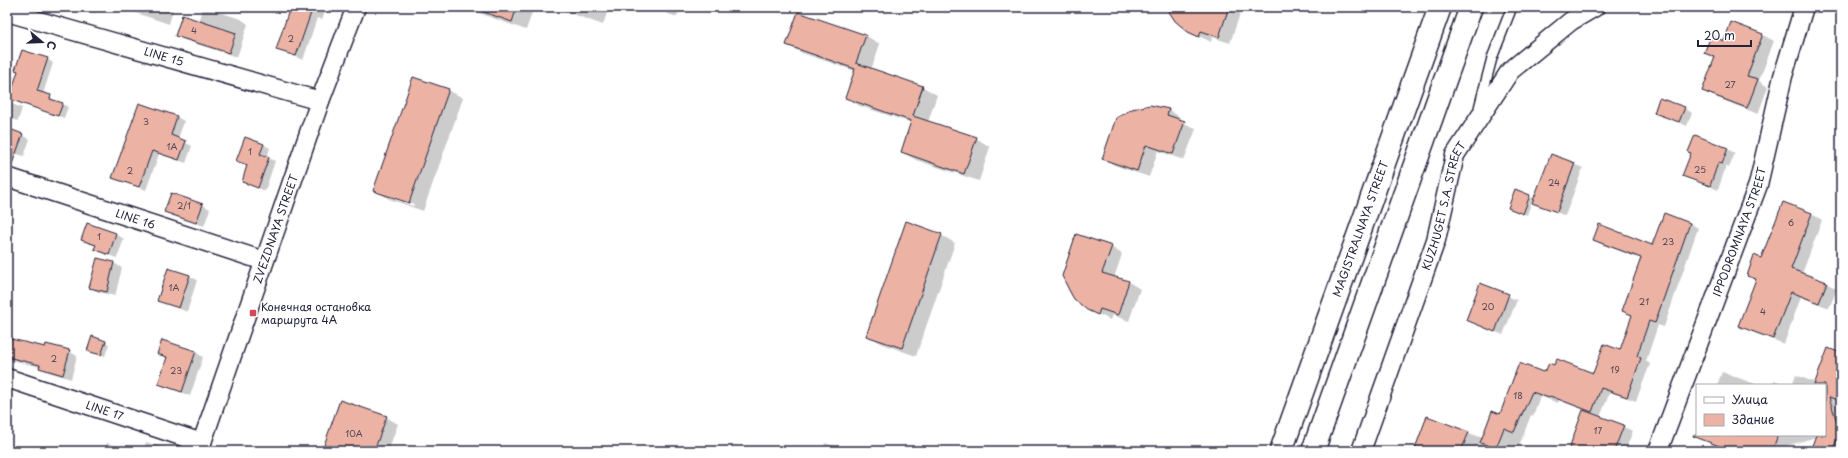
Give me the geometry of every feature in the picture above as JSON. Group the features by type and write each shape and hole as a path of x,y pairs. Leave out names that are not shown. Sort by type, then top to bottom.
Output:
{"main road":[{"name":"MAGISTRALNAYA STREET","path":"1281,451 1440,7"},
{"path":"1313,451 1471,7"}],"street":[{"name":"ZVEZDNAYA STREET","path":"200,447 320,101 356,7"},
{"name":"KUZHUGET S.A. STREET","path":"1361,451 1436,240 1455,154 1510,71 1571,20 1595,7"},
{"name":"IPPODROMNAYA STREET","path":"1658,451 1758,185 1783,76 1804,7"},
{"name":"LINE 15","path":"7,12 320,101"},
{"name":"LINE 16","path":"7,177 264,261"},
{"name":"LINE 17","path":"7,378 200,447"}],"lane":[{"path":"1474,125 1492,58 1512,7"}],"building":[{"path":"290,7 313,7 296,56 276,50"},
{"path":"475,7 517,7 512,22 475,9"},
{"path":"1166,7 1229,7 1219,37 1201,31 1199,37 1188,32 1175,21"},
{"path":"798,12 866,35 856,63 923,86 913,116 977,137 964,174 901,152 911,121 845,98 855,69 786,45"},
{"path":"182,15 236,33 229,53 175,36"},
{"path":"1731,22 1763,34 1747,76 1758,79 1747,108 1702,91 1715,57 1704,53 1711,36 1724,41"},
{"path":"22,50 48,58 37,91 51,95 50,99 63,103 58,116 9,99 18,71 15,70"},
{"path":"413,77 449,89 409,203 373,191"},
{"path":"1659,98 1685,107 1679,122 1654,113"},
{"path":"139,103 177,116 171,135 186,141 179,160 152,151 139,187 112,178"},
{"path":"1150,105 1169,109 1167,115 1185,121 1173,154 1146,145 1137,171 1102,159 1116,118 1132,109"},
{"path":"7,128 23,134 11,167 7,167"},
{"path":"1695,135 1728,148 1722,164 1718,163 1710,186 1682,176 1691,153 1688,152"},
{"path":"245,137 264,144 260,154 269,157 258,188 242,182 247,165 236,161"},
{"path":"1551,154 1575,163 1557,212 1532,203"},
{"path":"1515,189 1530,195 1523,214 1508,208"},
{"path":"171,193 203,204 196,223 164,212"},
{"path":"1783,202 1812,213 1791,269 1827,282 1819,303 1791,292 1773,339 1738,326 1756,279 1747,276 1754,255 1761,258"},
{"path":"1664,213 1690,223 1655,323 1649,321 1637,356 1641,358 1627,397 1601,388 1592,412 1550,396 1549,398 1532,392 1514,432 1504,428 1496,448 1480,443 1492,411 1500,414 1519,363 1543,372 1546,370 1549,363 1554,365 1557,359 1593,373 1604,344 1620,350 1632,315 1622,311 1641,258 1593,240 1599,224 1652,245"},
{"path":"906,221 942,234 902,348 866,336"},
{"path":"87,223 116,233 109,255 94,249 96,245 81,240"},
{"path":"1076,234 1112,246 1102,273 1129,281 1118,315 1100,309 1098,315 1087,310 1074,299 1070,292 1062,276"},
{"path":"97,258 114,262 107,292 89,288"},
{"path":"168,268 190,275 179,308 157,301"},
{"path":"1480,283 1509,294 1495,332 1466,320"},
{"path":"92,336 106,341 101,355 87,351"},
{"path":"7,338 45,347 46,344 70,350 63,375 39,368 40,365 7,357"},
{"path":"162,340 196,351 182,392 158,384 167,357 157,354"},
{"path":"1828,348 1841,353 1841,401 1829,397 1840,432 1832,451 1810,451 1816,436 1826,436 1826,384 1814,384"},
{"path":"340,400 387,416 374,451 322,451"},
{"path":"1583,410 1624,425 1614,451 1568,451"},
{"path":"1427,416 1469,432 1461,451 1414,451"},
{"path":"1693,436 1778,436 1772,451 1732,451"}],"place":[{"name":"Конечная остановка маршрута 4А","path":"253,313"}]}
